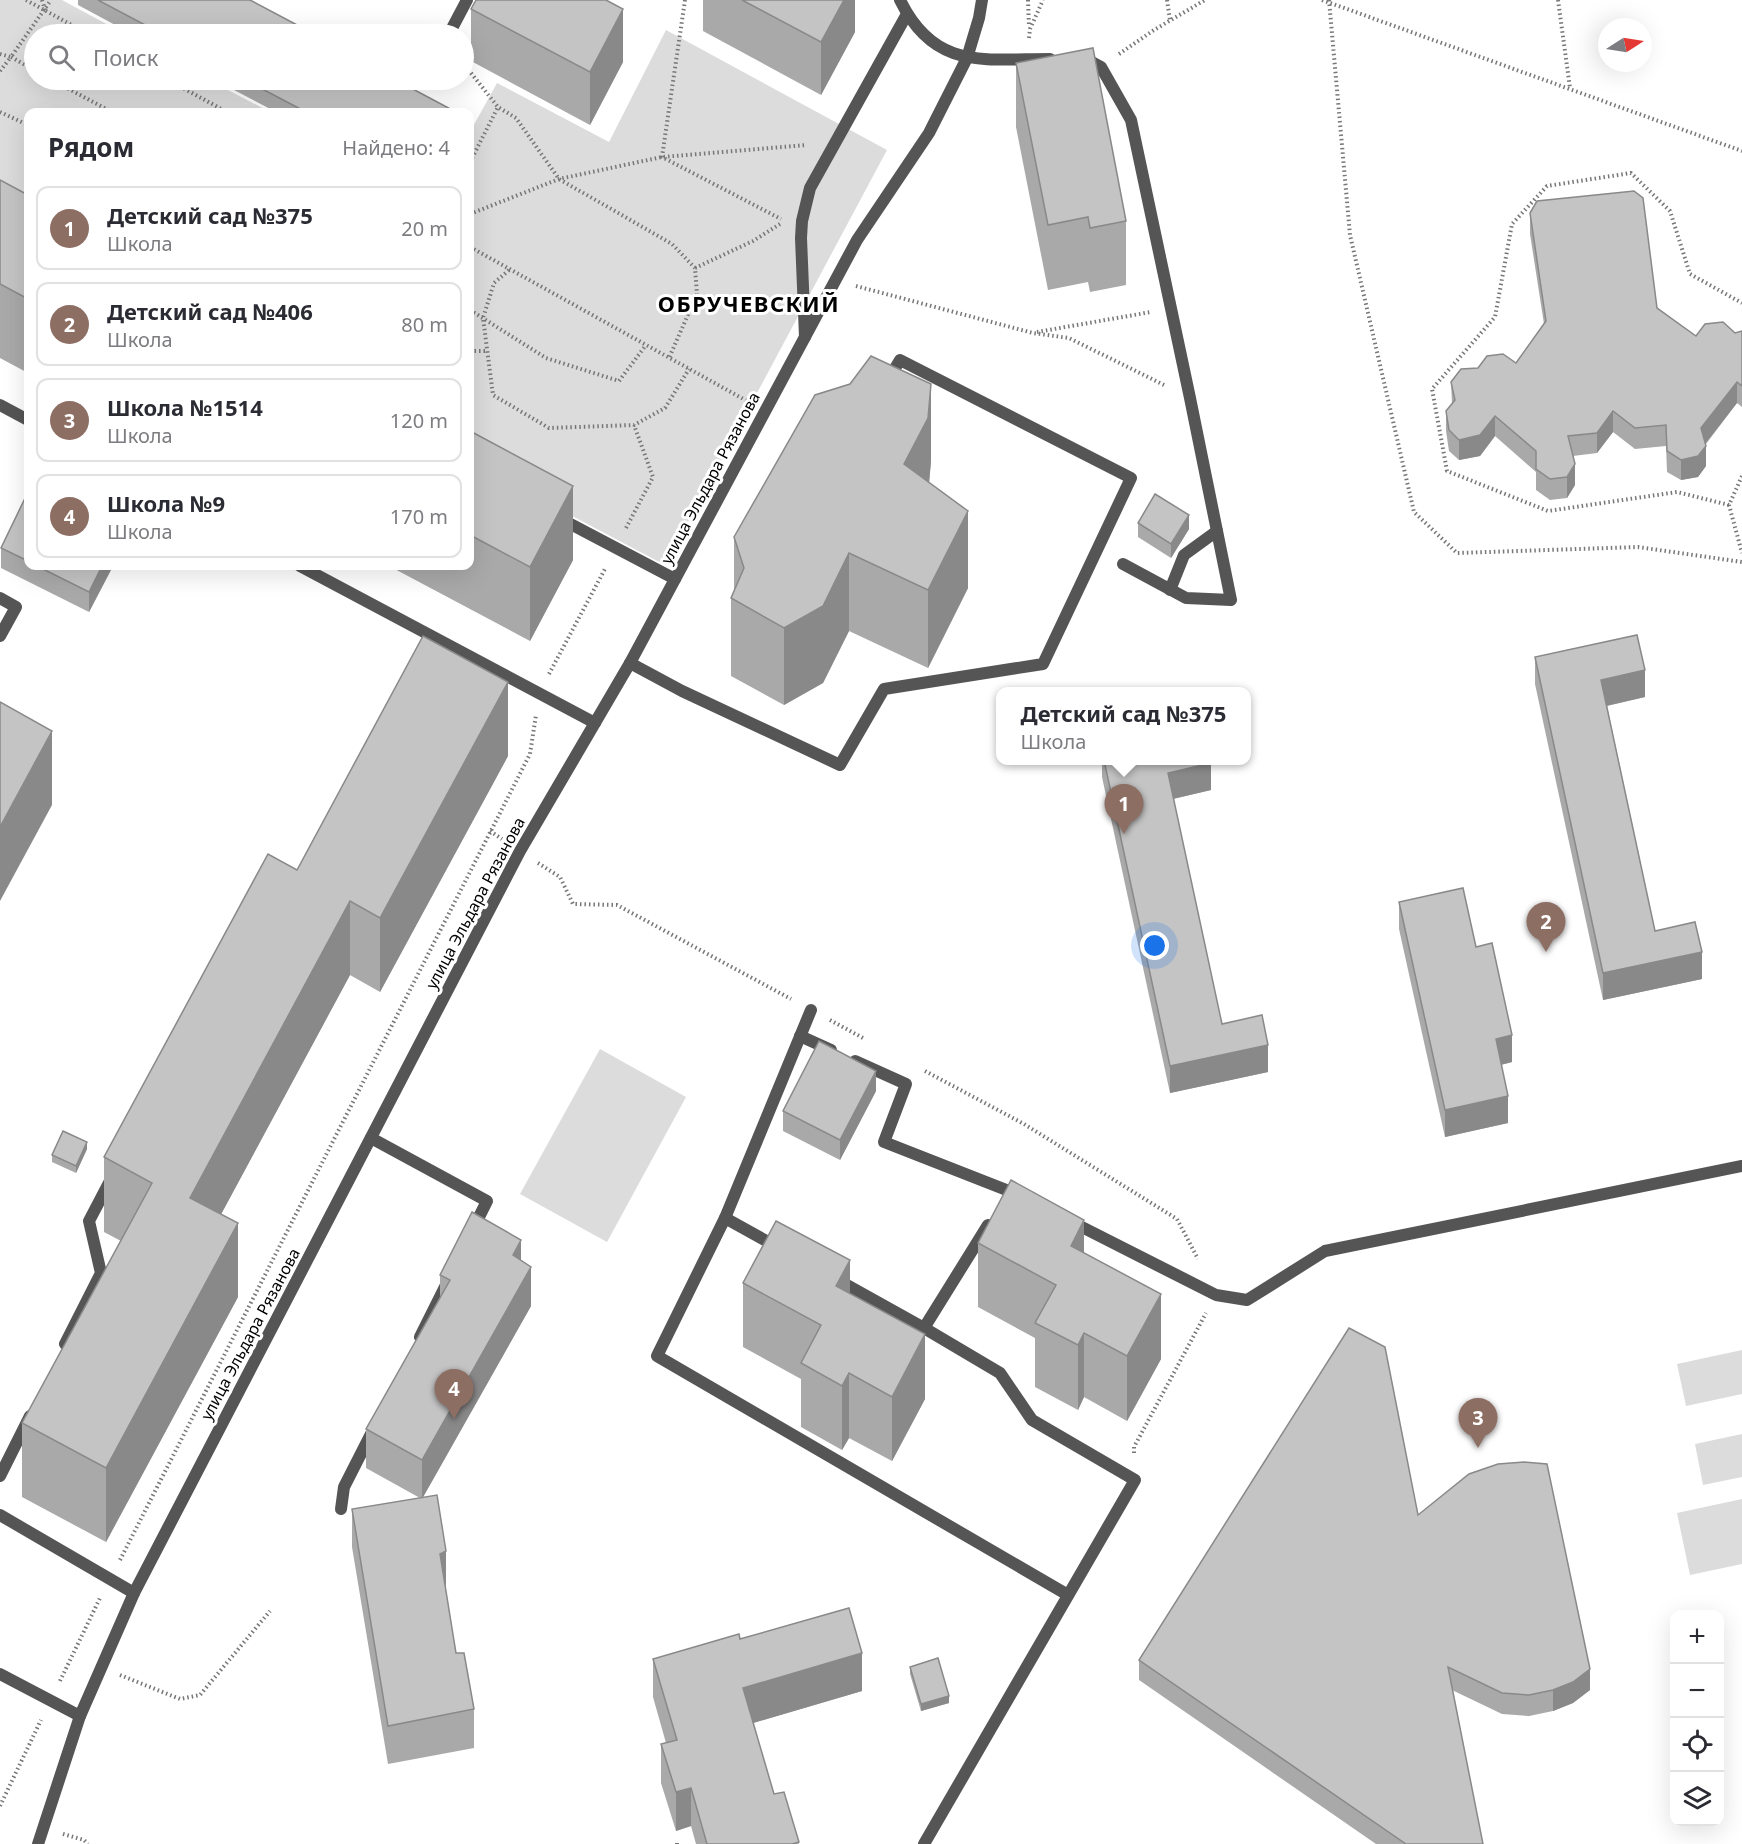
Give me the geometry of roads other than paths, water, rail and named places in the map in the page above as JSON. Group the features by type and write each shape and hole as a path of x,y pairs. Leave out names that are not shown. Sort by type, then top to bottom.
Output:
{"street":[{"path":"454,24 467,0"},
{"path":"900,0 907,14 922,33 943,50 967,58 1088,60 1101,67 1131,120 1231,600 1186,598 1123,564"},
{"name":"улица Эльдара Рязанова","path":"38,1844 80,1716 136,1589 520,851 630,663 857,240 929,133 967,58 982,0"},
{"path":"805,337 801,238 802,221 810,188 907,14"},
{"path":"630,663 682,691 840,765 884,689 1043,664 1131,478 900,360 883,390"},
{"path":"0,405 24,418"},
{"path":"553,515 675,579"},
{"path":"1170,590 1184,555 1217,531"},
{"path":"307,570 431,642 539,693 595,723"},
{"path":"0,598 16,607 0,636"},
{"path":"811,1010 724,1218 657,1356 1068,1595"},
{"path":"800,1036 906,1083 884,1142 1007,1200 924,1328"},
{"path":"371,1138 487,1201 466,1244"},
{"path":"1061,1217 1216,1294 1247,1300 1325,1251 1742,1166"},
{"path":"58,1358 101,1273 88,1221 116,1169"},
{"path":"724,1218 794,1256"},
{"path":"824,1273 1000,1373 1032,1420 1135,1480 924,1844"},
{"path":"413,1350 450,1275"},
{"path":"0,1476 37,1401"},
{"path":"340,1509 344,1487 376,1424"},
{"path":"0,1515 110,1579 136,1589"},
{"path":"0,1674 80,1716"}],"place":[{"name":"Детский сад №375","path":"1124,834"},
{"name":"Детский сад №406","path":"1546,952"},
{"name":"Школа №9","path":"454,1419"},
{"name":"Школа №1514","path":"1478,1448"}],"district":[{"name":"ОБРУЧЕВСКИЙ","path":"749,304"}]}
